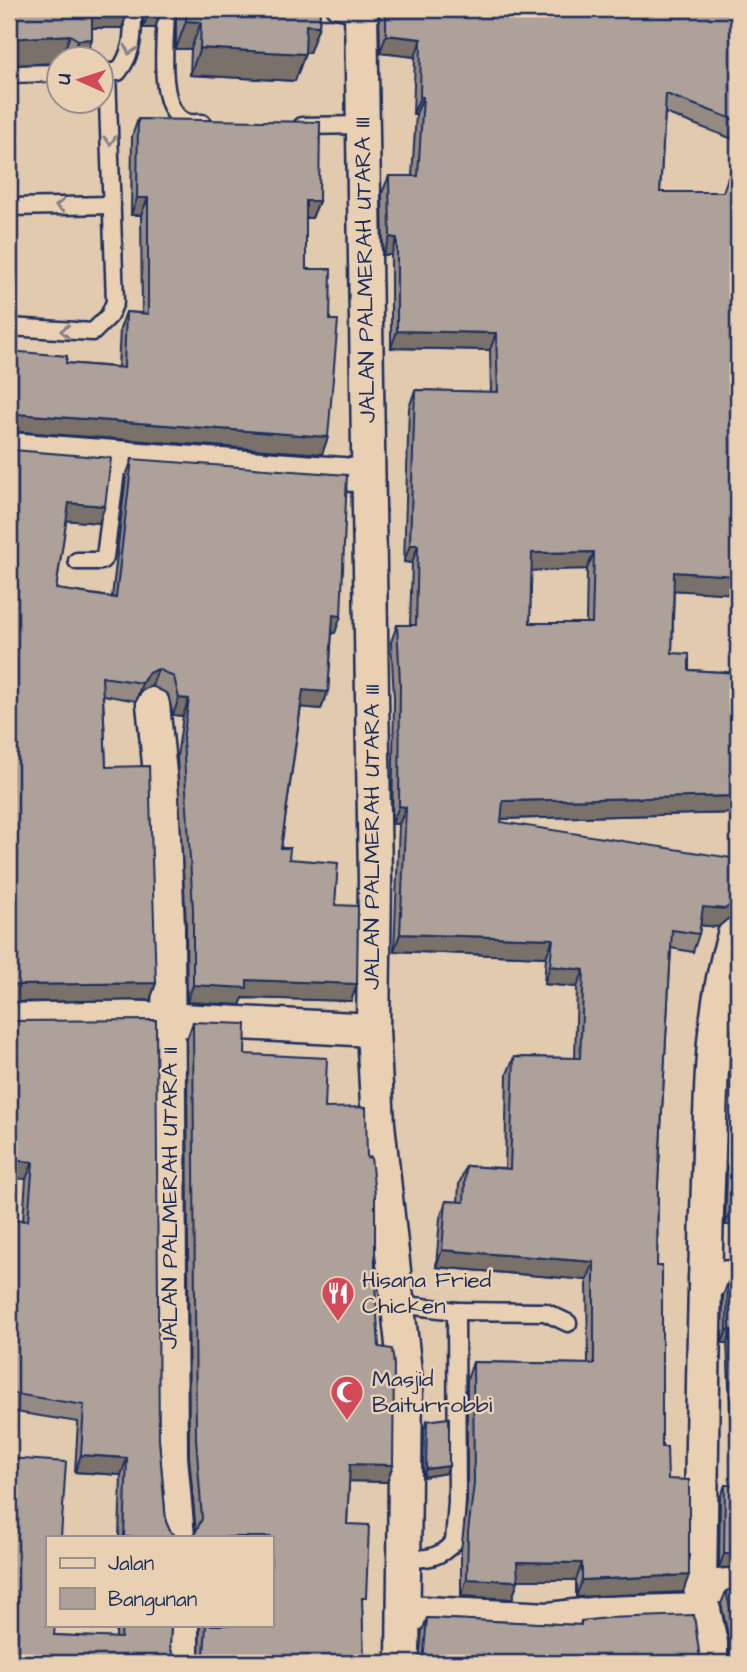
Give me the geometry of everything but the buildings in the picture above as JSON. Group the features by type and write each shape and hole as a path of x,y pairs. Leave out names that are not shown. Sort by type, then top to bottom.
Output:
{"street":[{"name":"JALAN PALMERAH UTARA III","path":"353,11 362,125 375,880 373,1030 378,1124 406,1381 403,1663"},
{"path":"9,449 118,455 368,476"},
{"path":"9,1020 125,1017 170,1019 162,793 153,704"},
{"path":"734,935 720,978 712,1061 700,1588 738,1584"},
{"name":"JALAN PALMERAH UTARA II","path":"178,1536 171,1457 170,1019 373,1030"},
{"path":"705,1278 738,1277"},
{"path":"404,1612 549,1619 601,1613 704,1610 711,1643 711,1663"},
{"path":"181,1626 182,1663"}],"lane":[{"path":"116,72 129,58 133,41 133,9"},
{"path":"166,9 165,91 173,112 186,122 224,123"},
{"path":"9,74 46,73"},
{"path":"9,327 93,332 108,316 116,302 107,116"},
{"path":"286,125 362,125"},
{"path":"9,207 112,205"},
{"path":"77,561 101,561 105,557 118,455"},
{"path":"398,1304 456,1311 545,1312 568,1323"},
{"path":"405,1559 429,1559 444,1554 454,1542 457,1460 456,1311"}],"place":[{"name":"Hisana Fried Chicken","path":"338,1323"},
{"name":"Masjid Baiturrobbi","path":"347,1422"}]}
